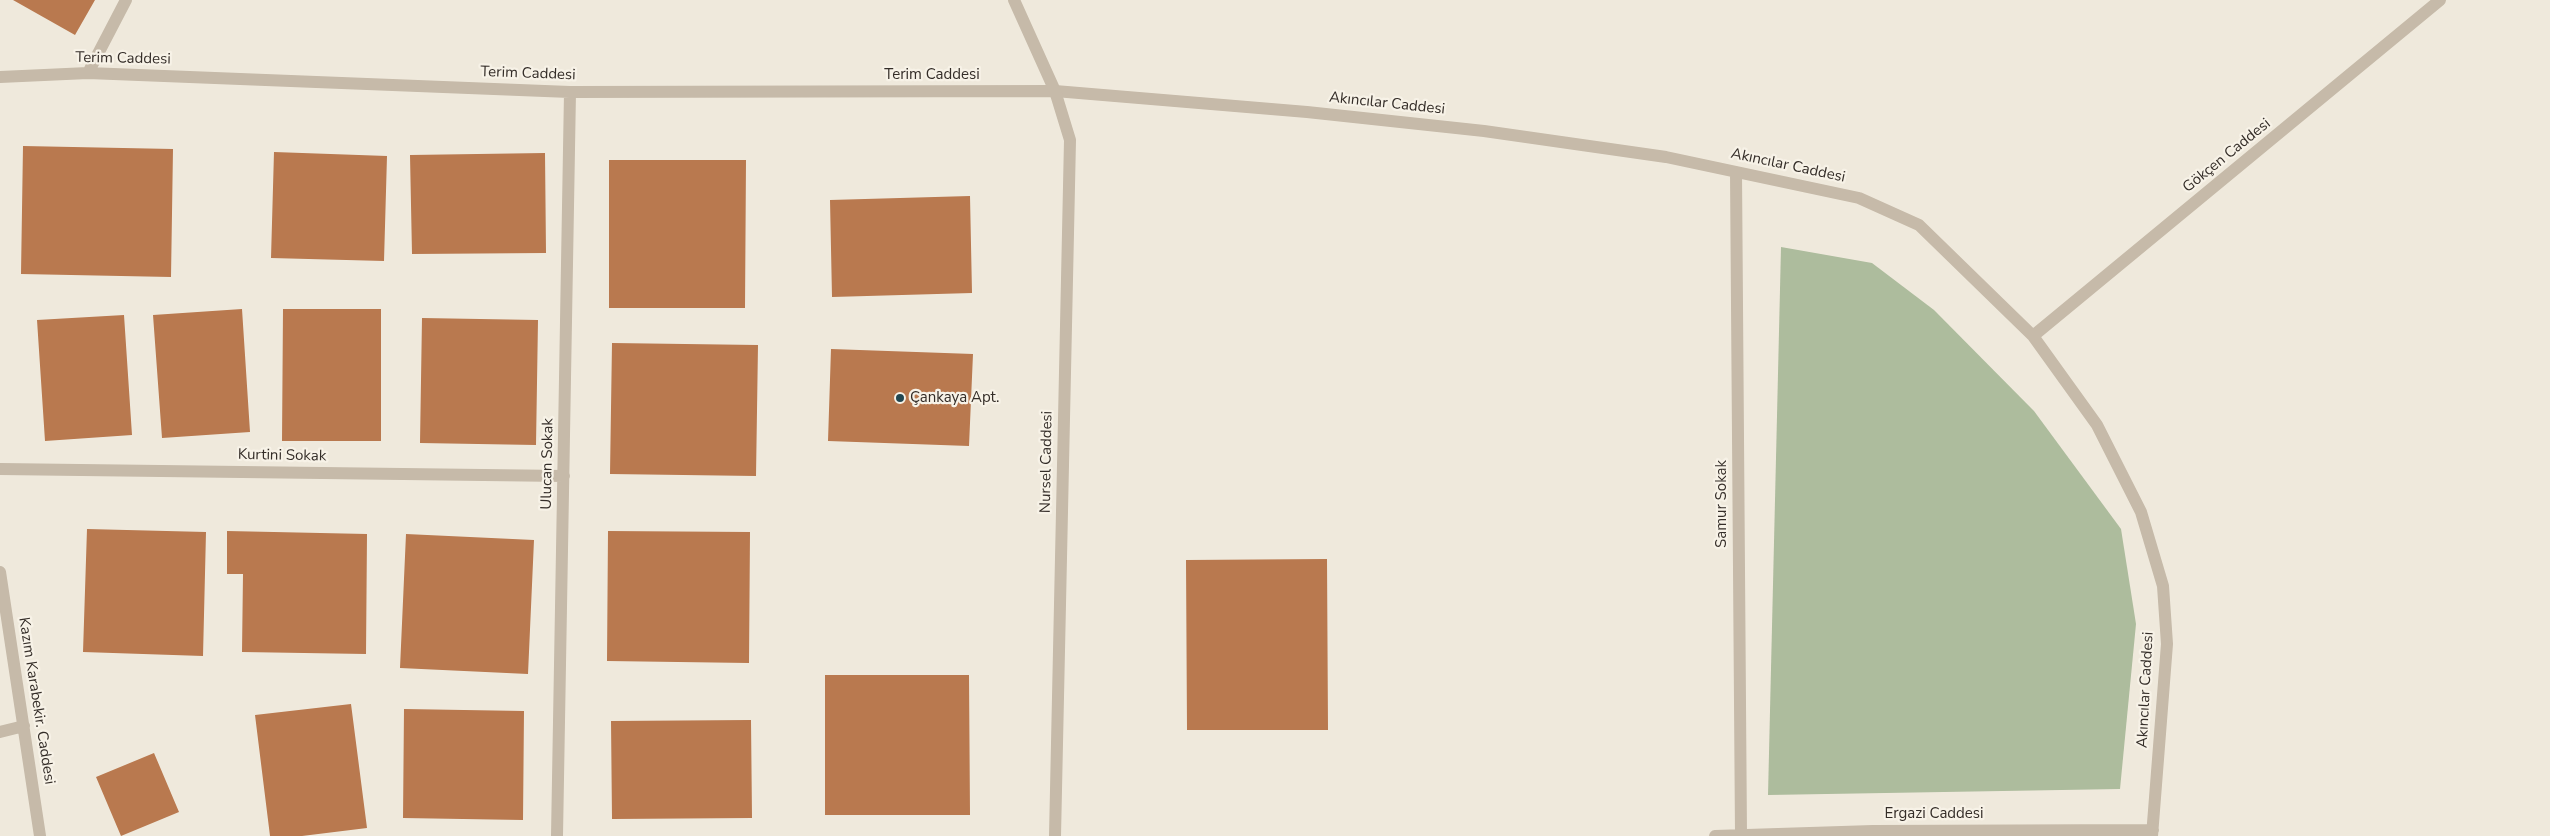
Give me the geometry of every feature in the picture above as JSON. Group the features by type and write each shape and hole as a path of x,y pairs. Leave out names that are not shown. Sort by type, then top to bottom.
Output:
{"street":[{"path":"88,73 126,0"},
{"path":"1014,0 1055,90"},
{"name":"Gökçen Caddesi","path":"2033,336 2440,0"},
{"name":"Terim Caddesi","path":"0,77 88,73 570,92 1055,90"},
{"name":"Akıncılar Caddesi","path":"1055,90 1308,112 1484,131 1666,157 1859,198 1919,225 2033,336 2097,425 2141,512 2163,586 2167,644 2152,833"},
{"name":"Nursel Caddesi","path":"1055,90 1070,140 1055,836"},
{"name":"Ulucan Sokak","path":"557,836 570,92"},
{"name":"Samur Sokak","path":"1736,172 1741,835"},
{"name":"Kurtini Sokak","path":"0,469 564,476"},
{"name":"Kazım Karabekir. Caddesi","path":"0,572 40,836"},
{"path":"0,732 24,726"},
{"name":"Ergazi Caddesi","path":"1715,836 1883,831 2152,833"}],"green space":[{"path":"1781,247 1872,263 1934,310 2034,411 2121,529 2136,624 2120,789 1768,795"}],"building":[{"path":"13,0 95,0 75,35"},
{"path":"23,146 173,149 171,277 21,274"},
{"path":"274,152 387,156 384,261 271,258"},
{"path":"545,153 546,253 412,254 410,155"},
{"path":"609,160 746,160 745,308 609,308"},
{"path":"970,196 972,293 832,297 830,200"},
{"path":"242,309 250,432 162,438 153,315"},
{"path":"283,309 381,309 381,441 282,441"},
{"path":"124,315 132,435 45,441 37,320"},
{"path":"422,318 538,320 536,445 420,443"},
{"path":"612,343 758,345 756,476 610,474"},
{"name":"Çankaya Apt.","path":"831,349 973,354 969,446 828,441"},
{"path":"87,529 206,532 203,656 83,652"},
{"path":"227,531 367,534 366,654 242,652 243,574 227,574"},
{"path":"608,531 750,532 749,663 607,661"},
{"path":"406,534 534,540 528,674 400,668"},
{"path":"1327,559 1328,730 1187,730 1186,560"},
{"path":"825,675 969,675 970,815 825,815"},
{"path":"351,704 367,828 302,836 270,836 255,715"},
{"path":"404,709 524,711 523,820 403,818"},
{"path":"751,720 752,818 612,819 611,721"},
{"path":"154,753 179,812 121,836 96,777"}],"place":[{"name":"Çankaya Apt.","path":"900,398"}]}
